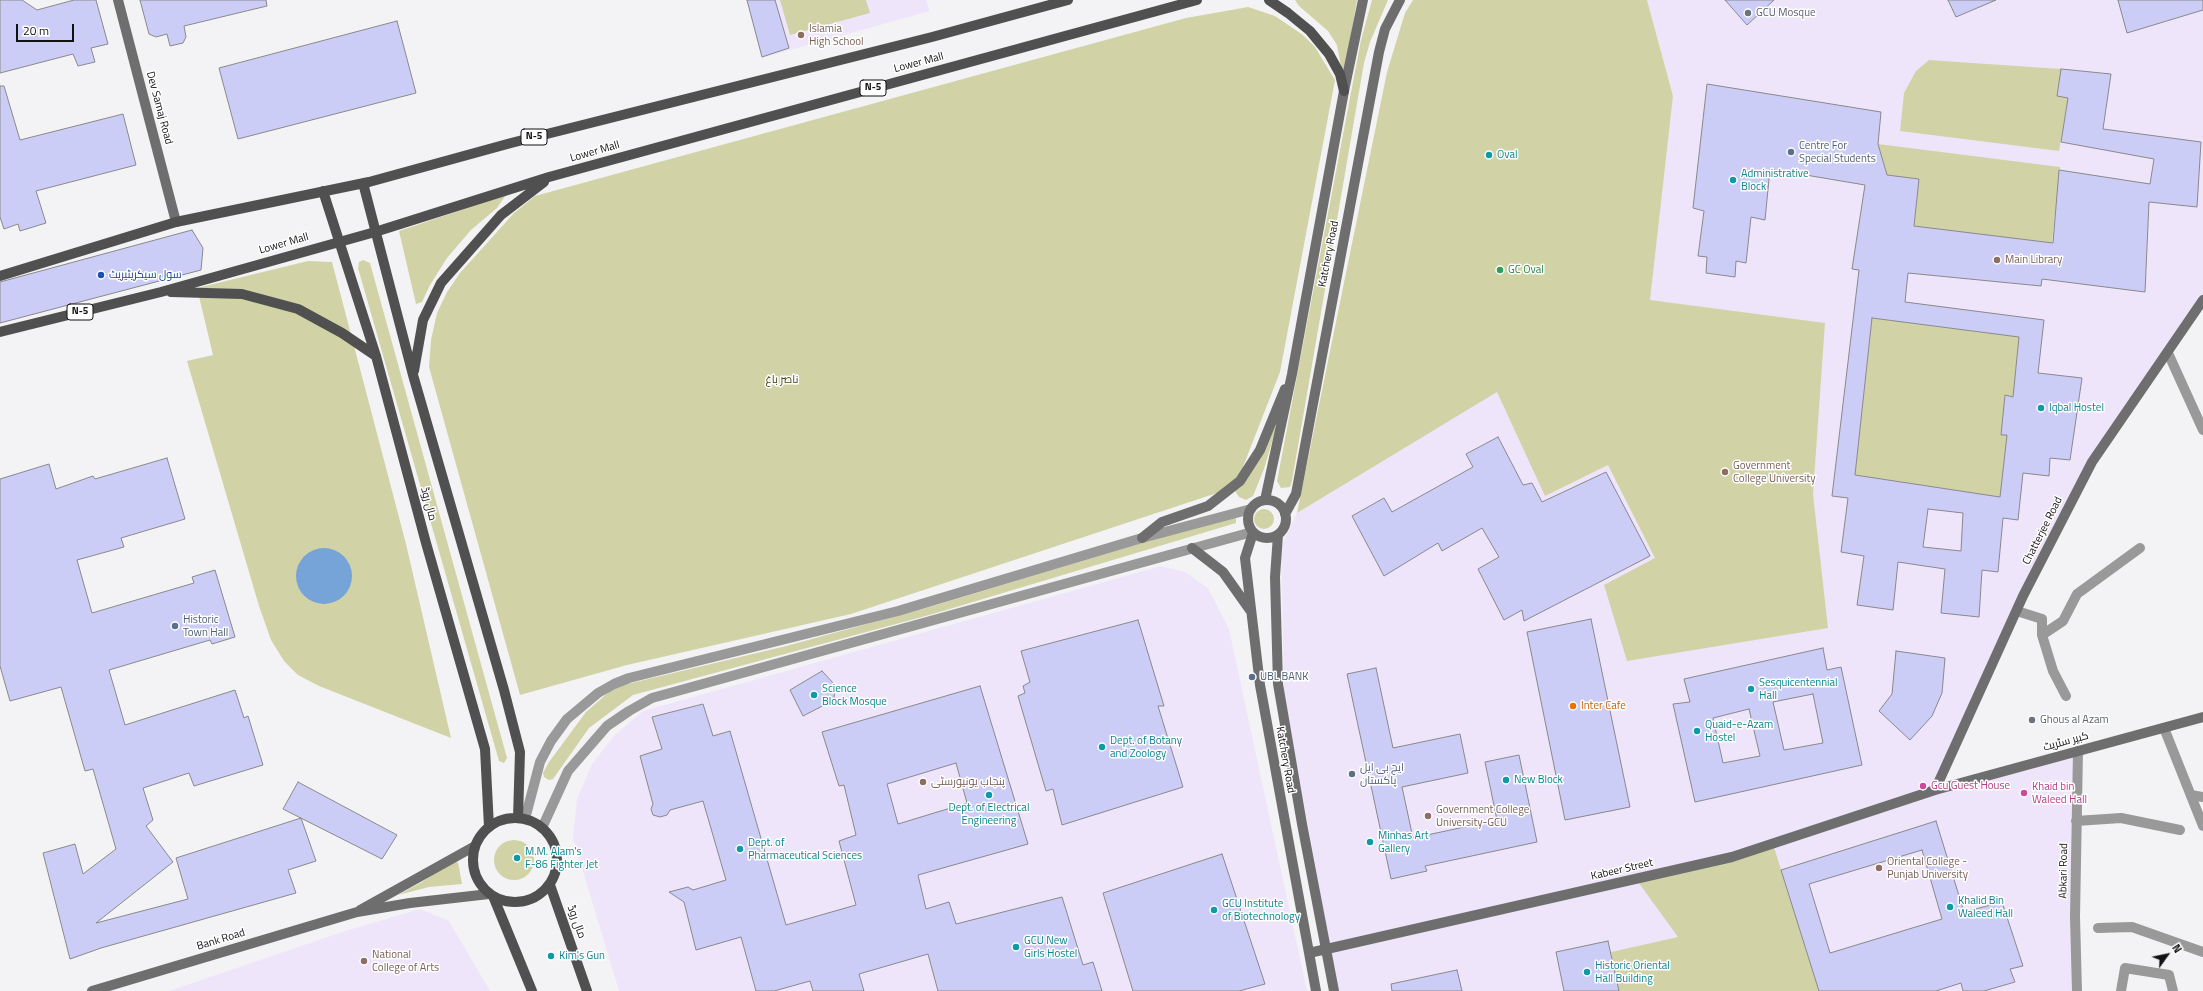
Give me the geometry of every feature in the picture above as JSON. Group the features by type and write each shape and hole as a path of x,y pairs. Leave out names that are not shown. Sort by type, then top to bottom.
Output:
{"main road":[{"name":"Dev Samaj Road","path":"118,0 176,222"},
{"name":"Lower Mall","path":"0,276 176,222 363,183 511,143 932,37 1068,0"},
{"name":"Lower Mall","path":"0,332 161,292 375,232 549,177 1197,0"},
{"path":"1269,0 1310,31 1329,54 1340,74 1344,91"},
{"name":"Katchery Road","path":"1265,500 1292,374 1344,91 1364,0"},
{"name":"Katchery Road","path":"1285,514 1296,494 1377,58 1385,29 1400,0"},
{"path":"413,375 423,320 441,283 502,215 549,177"},
{"name":"مال روڈ","path":"363,183 413,375 504,690 520,752 521,819"},
{"name":"مال روڈ","path":"323,191 338,242 376,356 426,543 485,749 489,827"},
{"path":"161,292 242,294 298,309 342,332 376,356"},
{"name":"Chatterjee Road","path":"1935,790 2017,611 2092,462 2203,300"},
{"path":"1142,538 1162,522 1208,506 1240,481 1260,450 1276,408 1292,374"},
{"path":"1278,535 1268,538 1253,532 1248,520 1251,509 1255,504 1265,500 1271,500 1280,505 1285,514 1285,526 1278,535 1275,577 1278,684 1302,824 1327,948 1334,991"},
{"name":"Katchery Road","path":"1253,532 1245,558 1260,685 1316,991"},
{"path":"1192,548 1223,572 1251,612"},
{"name":"کبیر سٹریٹ","path":"1935,790 2203,717"},
{"name":"Kabeer Street","path":"1309,953 1732,857 1935,790"},
{"path":"508,819 521,819 542,828 549,835 557,855 556,870 550,885 541,894 530,900 517,903 504,902 491,895 478,881 474,872 473,855 475,846 489,827 508,819"},
{"name":"Bank Road","path":"357,912 475,846"},
{"name":"مال روڈ","path":"550,885 587,991"},
{"path":"491,895 532,991"},
{"name":"Bank Road","path":"92,991 357,912 410,903 491,895"}],"street":[{"path":"2168,353 2203,430"},
{"path":"521,819 540,762 551,741 567,719 598,693 614,684 629,678 898,611 1142,538 1251,509"},
{"path":"542,828 568,771 607,726 652,698 1253,532"},
{"path":"2042,635 2063,621 2077,594 2140,548"},
{"path":"2017,611 2042,619 2042,635 2054,671 2066,696"},
{"path":"2164,728 2203,826"},
{"name":"Abkari Road","path":"2077,991 2076,821 2078,751"},
{"path":"2191,795 2203,797"},
{"path":"2076,821 2121,818 2180,830"},
{"path":"2098,928 2132,927 2203,952"},
{"path":"2121,991 2125,968 2169,975 2174,991"}],"shaded area":[{"name":"Islamia High School","path":"746,0 926,0 930,11 762,58"},
{"name":"Government College University","path":"1647,0 2203,0 2203,298 2092,462 1932,788 2078,751 2078,991 1338,991 1284,693 1281,547 1297,513 1346,483 1664,171 1673,96"},
{"name":"پنجاب یونیورسٹی","path":"1161,566 1185,572 1208,588 1229,629 1307,991 619,991 573,838 577,799 592,764 614,736 643,711"},
{"name":"National College of Arts","path":"420,909 449,921 490,991 169,991 342,932"}],"green space":[{"path":"780,0 866,0 870,13 790,35"},
{"path":"1295,0 1357,0 1345,70 1341,67 1337,45 1328,31 1299,6"},
{"path":"1372,0 1388,0 1370,42 1364,63 1292,481 1290,487 1281,488 1277,481 1361,40"},
{"name":"GC Oval","path":"1413,0 1647,0 1673,96 1650,300 1825,323 1813,494 1828,628 1627,661 1604,585 1655,558 1608,465 1545,496 1497,392 1297,513 1387,72 1405,13"},
{"name":"ناصر باغ","path":"1248,7 1275,16 1303,35 1315,47 1335,80 1280,372 1239,477 1220,492 851,614 627,665 520,695 429,367 431,340 437,313 447,292 460,273 514,213 535,196 1186,18"},
{"path":"1929,60 2061,69 2057,96 2068,98 2059,151 1900,131 1904,93 1916,71"},
{"path":"1878,144 2060,167 2052,243 1914,227 1919,179 1887,175"},
{"path":"506,195 497,208 471,230 447,258 430,285 422,302 416,304 399,231"},
{"path":"363,260 370,263 507,758 504,763 499,761 358,268 359,262"},
{"path":"308,261 332,262 406,544 451,738 319,686 298,675 284,661 271,640 259,606 187,361 213,355 197,288"},
{"path":"1872,318 2019,337 2013,397 2005,395 2001,434 2007,435 2000,497 1855,475"},
{"path":"1275,426 1276,428 1264,469 1253,496 1246,500 1239,497 1235,491 1236,489"},
{"path":"1260,509 1268,509 1274,515 1274,523 1268,529 1260,529 1254,523 1254,515"},
{"path":"1228,517 1236,518 1236,523 933,614 633,695 589,728 553,779 549,780 544,777 543,773 549,762 586,712 610,691 623,685 786,646 933,606"},
{"path":"510,840 518,840 525,843 531,849 534,860 531,871 525,877 518,880 510,880 503,877 497,871 494,864 494,856 497,849 503,843"},
{"path":"1773,844 1819,991 1619,991 1611,952 1678,937 1636,879"},
{"path":"458,862 462,884 429,887 398,895 422,882 449,864"}],"water":[{"path":"324,548 335,550 344,556 350,565 352,576 350,587 344,596 335,602 324,604 313,602 304,596 298,587 296,576 298,565 304,556 313,550"}],"building":[{"path":"0,0 22,0 37,10 74,0 96,0 108,44 91,48 95,62 78,66 73,54 0,73"},
{"path":"140,0 266,0 267,6 184,26 186,37 183,43 170,46 167,34 156,37 149,34"},
{"path":"747,0 775,0 789,48 762,57"},
{"name":"GCU Mosque","path":"1725,0 1774,0 1747,25"},
{"path":"1948,0 1996,0 1956,17"},
{"path":"2118,0 2203,0 2203,10 2127,33"},
{"path":"397,21 416,93 238,139 219,68"},
{"path":"2061,69 2111,74 2103,129 2201,142 2197,207 2149,202 2145,292 2042,279 2041,286 1908,273 1905,302 2044,320 2038,373 2082,378 2070,460 2050,458 2049,476 2023,473 2018,520 2003,518 1998,572 1982,570 1979,617 1941,613 1945,569 1898,562 1893,610 1857,605 1864,556 1841,552 1848,498 1832,496 1859,270 1852,269 1865,185 1770,169 1765,220 1751,217 1746,263 1736,261 1735,277 1706,273 1707,257 1698,256 1704,211 1693,208 1707,84 1881,112 1878,144 1887,175 1919,179 1914,226 2053,243 2059,170 2150,184 2154,159 2061,142 2068,98 2057,96","holes":["1872,318 2019,337 2013,397 2005,395 2001,435 2007,435 2000,497 1855,475","1928,509 1963,513 1961,551 1923,547"]},
{"path":"0,86 4,86 20,140 123,114 136,165 36,191 46,223 20,231 18,224 4,229 0,217"},
{"name":"سول سیکریٹیریٹ","path":"192,230 203,248 201,270 0,323 0,282"},
{"path":"1498,437 1523,485 1532,483 1542,502 1606,472 1650,556 1524,621 1522,610 1504,620 1478,569 1499,557 1482,528 1442,551 1438,543 1384,576 1352,516 1384,498 1392,512 1473,467 1466,454"},
{"path":"167,458 185,519 121,538 124,547 77,560 92,613 194,583 192,577 215,570 235,637 212,644 210,640 109,670 125,725 235,690 244,718 248,716 263,765 194,786 189,773 143,788 153,820 146,826 173,862 96,923 188,899 176,858 301,818 316,861 288,870 296,893 101,948 70,959 43,853 75,844 83,874 116,849 93,769 85,771 61,687 10,701 0,666 0,479 49,464 56,489 93,476 95,479"},
{"path":"1591,619 1630,807 1565,820 1527,632"},
{"name":"Dept. of Botany and Zoology","path":"1138,620 1164,706 1158,706 1183,787 1062,825 1053,789 1046,791 1018,696 1025,693 1023,686 1030,682 1021,651"},
{"name":"Quaid-e-Azam Hostel","path":"1823,648 1827,670 1841,667 1862,765 1695,802 1673,704 1690,702 1684,679","holes":["1813,694 1823,743 1784,750 1773,702","1749,709 1760,756 1723,763 1713,718"]},
{"path":"1896,651 1945,658 1942,693 1932,716 1910,740 1879,711 1892,694"},
{"name":"New Block","path":"1376,668 1393,748 1460,734 1468,773 1402,787 1413,838 1497,820 1485,762 1519,755 1537,842 1425,866 1427,871 1391,879 1347,674"},
{"name":"Science Block Mosque","path":"822,671 835,685 834,700 803,716 790,690"},
{"path":"980,686 1028,844 918,875 926,909 949,902 956,924 1062,897 1083,965 1093,962 1102,991 938,991 928,954 859,974 864,991 813,991 810,981 774,991 756,991 741,937 696,950 684,902 669,892 688,887 693,890 726,880 703,801 670,810 667,815 660,817 653,815 651,809 653,804 640,756 662,749 652,717 703,704 713,736 730,731 786,925 856,905 839,841 856,835 844,785 839,786 822,732","holes":["956,763 967,803 898,824 887,784"]},
{"path":"298,782 397,835 382,859 283,809"},
{"name":"Khalid Bin Waleed Hall","path":"1936,821 1964,912 2002,902 2023,966 2010,969 2015,982 1984,991 1963,991 1961,983 1936,991 1819,991 1781,870","holes":["1922,850 1942,919 1830,953 1809,884"]},
{"name":"GCU Institute of Biotechnology","path":"1222,854 1265,984 1239,991 1133,991 1103,893"},
{"name":"Historic Oriental Hall Building","path":"1608,941 1619,991 1564,991 1556,952"},
{"path":"1457,970 1462,991 1392,991 1391,984"}],"place":[{"name":"GCU Mosque","path":"1748,13"},
{"name":"Islamia High School","path":"801,35"},
{"name":"Centre For Special Students","path":"1791,152"},
{"name":"Oval","path":"1489,155"},
{"name":"Administrative Block","path":"1733,180"},
{"name":"Main Library","path":"1997,260"},
{"name":"GC Oval","path":"1500,270"},
{"name":"سول سیکریٹیریٹ","path":"101,275"},
{"name":"Iqbal Hostel","path":"2041,408"},
{"name":"Government College University","path":"1725,472"},
{"name":"Historic Town Hall","path":"175,626"},
{"name":"UBL BANK","path":"1252,677"},
{"name":"Sesquicentennial Hall","path":"1751,689"},
{"name":"Science Block Mosque","path":"814,695"},
{"name":"Inter Cafe","path":"1573,706"},
{"name":"Ghous al Azam","path":"2032,720"},
{"name":"Quaid-e-Azam Hostel","path":"1697,731"},
{"name":"Dept. of Botany and Zoology","path":"1102,747"},
{"name":"ایچ بی ایل پاکستان","path":"1352,774"},
{"name":"New Block","path":"1506,780"},
{"name":"پنجاب یونیورسٹی","path":"923,782"},
{"name":"Gcu Guest House","path":"1923,786"},
{"name":"Khaid bin Waleed Hall","path":"2024,793"},
{"name":"Dept. of Electrical Engineering","path":"989,795"},
{"name":"Government College University-GCU","path":"1428,816"},
{"name":"Minhas Art Gallery","path":"1370,842"},
{"name":"Dept. of Pharmaceutical Sciences","path":"740,849"},
{"name":"M.M. Alam's F-86 Fighter Jet","path":"517,858"},
{"name":"Oriental College - Punjab University","path":"1879,868"},
{"name":"Khalid Bin Waleed Hall","path":"1950,907"},
{"name":"GCU Institute of Biotechnology","path":"1214,910"},
{"name":"GCU New Girls Hostel","path":"1016,947"},
{"name":"Kim's Gun","path":"551,956"},
{"name":"National College of Arts","path":"364,961"},
{"name":"Historic Oriental Hall Building","path":"1587,972"}]}
